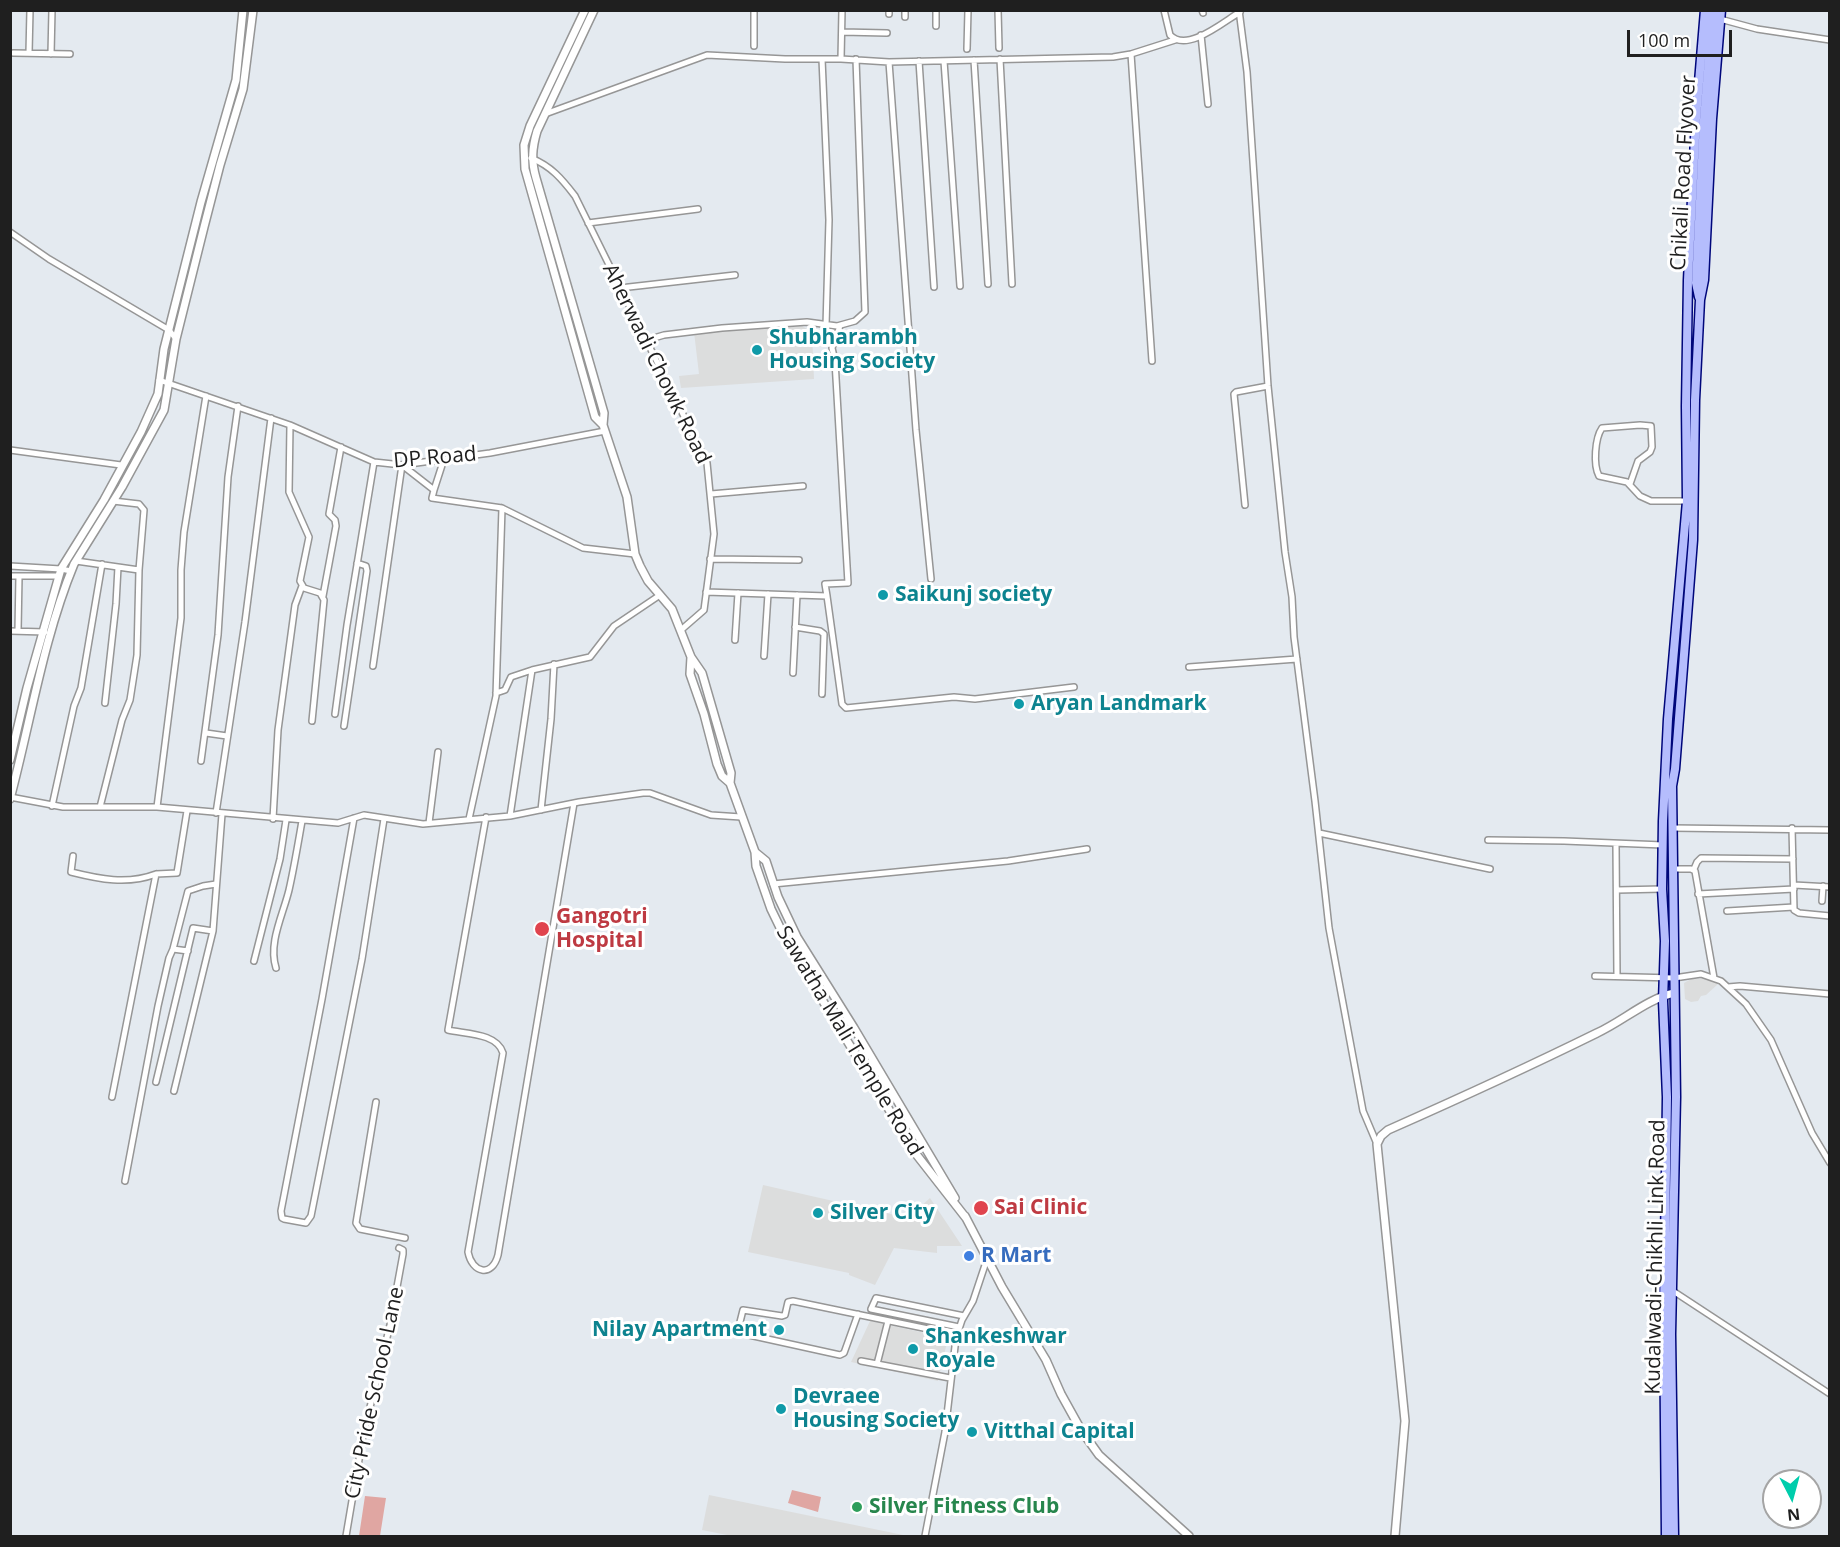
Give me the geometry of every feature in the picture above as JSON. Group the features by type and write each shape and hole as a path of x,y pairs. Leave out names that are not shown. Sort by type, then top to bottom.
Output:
{"main road":[{"path":"1691,502 1688,299 1696,118 1705,10"},
{"name":"Chikali Road Flyover","path":"1700,300 1696,283 1704,119 1713,10"},
{"path":"1691,425 1700,300 1704,280 1712,119 1721,15"},
{"path":"1688,299 1696,283"},
{"name":"Kudalwadi-Chikhli Link Road","path":"1674,1536 1671,1345 1676,1097 1672,786 1675,769 1691,502"},
{"name":"Kudalwadi-Chikhli Link Road","path":"1666,1536 1664,1314 1667,1097 1663,998 1665,941 1662,889 1663,845 1668,719 1691,502"}],"street":[{"path":"29,53 30,10"},
{"path":"51,54 52,10"},
{"path":"243,10 236,80 168,330 158,394 141,432 104,500 60,572 11,798 52,806 157,807 302,821 338,823 364,815 429,823 510,816 635,793 650,794 711,815 741,817"},
{"path":"10,760 26,694 46,632 71,571 164,410 176,339 220,165 243,89 253,10"},
{"name":"Sawatha Mali Temple Road","path":"585,10 530,126 524,145 528,158 528,179 595,417 604,428 627,497 635,554 648,581 672,609 691,657 702,673 731,773 730,783 755,852 759,877 787,942 916,1154 966,1218"},
{"name":"Sawatha Mali Temple Road","path":"528,158 537,131 594,10"},
{"path":"754,10 754,46"},
{"path":"841,58 842,10"},
{"path":"936,10 936,26"},
{"path":"968,10 968,49"},
{"path":"998,10 999,48"},
{"path":"1164,10 1170,35 1175,40"},
{"path":"546,114 707,56 841,58 889,62 1113,57 1131,54 1175,40 1189,41 1239,11 1247,72 1268,386 1297,659 1329,928 1357,1085 1363,1111 1377,1144 1406,1421 1395,1536"},
{"path":"1721,15 1757,29 1830,40"},
{"path":"842,32 888,33"},
{"path":"1201,35 1208,104"},
{"path":"13,53 70,54"},
{"path":"1131,54 1152,361"},
{"path":"822,59 829,220 826,326"},
{"path":"647,340 664,335 722,328 807,322 840,326 855,321 865,312 856,59"},
{"path":"1000,59 1012,284"},
{"path":"945,60 960,286"},
{"path":"974,60 988,284"},
{"path":"919,61 934,287"},
{"path":"889,62 916,430 931,579"},
{"name":"Aherwadi Chowk Road","path":"528,158 547,165 575,196 706,464 714,534 704,610 681,630"},
{"path":"588,223 698,209"},
{"path":"10,232 49,259 168,330 176,339"},
{"path":"620,288 735,275"},
{"path":"840,326 833,345 848,583 825,584 844,706 850,708 954,697 975,699 1074,687"},
{"name":"DP Road","path":"159,380 290,425 374,462 402,465 490,453 604,428"},
{"path":"1245,505 1234,394 1268,386"},
{"path":"157,807 182,618 181,570 184,532 206,396"},
{"path":"201,761 218,636 228,477 238,406"},
{"path":"174,1091 213,931 219,813 227,736 245,622 271,418"},
{"path":"273,819 278,730 295,605 302,586 300,581 309,537 289,492 290,425"},
{"path":"1630,484 1638,461 1652,447 1651,426 1602,428 1598,436 1597,473 1602,478 1630,484 1645,500 1691,502"},
{"path":"312,720 323,596 336,526 335,520 329,514 341,447"},
{"path":"10,450 122,465"},
{"path":"444,459 432,498 502,508 583,548 635,554"},
{"path":"335,714 374,462"},
{"path":"373,666 402,465 434,490"},
{"path":"711,494 803,486"},
{"path":"100,807 122,720 130,700 137,654 143,507 139,504 113,501"},
{"path":"469,819 496,693 502,508"},
{"path":"710,559 799,560"},
{"path":"76,561 139,570"},
{"path":"344,726 367,571 366,566 357,563"},
{"path":"52,806 74,706 81,688 102,564"},
{"path":"10,566 60,572"},
{"path":"105,703 118,567"},
{"path":"10,576 71,571"},
{"path":"18,631 19,576"},
{"path":"302,586 323,596"},
{"path":"706,592 827,596"},
{"path":"735,640 738,593"},
{"path":"764,656 768,594"},
{"path":"496,693 505,690 511,677 554,664 590,657 614,626 660,595"},
{"path":"793,673 797,595"},
{"path":"795,627 820,631 824,634 822,694"},
{"path":"10,631 46,632"},
{"name":"Sawatha Mali Temple Road","path":"691,657 690,674 704,714 717,764 722,776 730,783"},
{"path":"1189,667 1297,659"},
{"path":"541,810 551,719 554,664"},
{"path":"510,816 532,670"},
{"path":"26,694 35,695"},
{"path":"206,733 227,736"},
{"path":"429,823 438,752"},
{"path":"486,817 448,1030 492,1040 500,1046 503,1053 468,1252 470,1261 482,1270 491,1269 498,1255 574,803"},
{"path":"73,856 71,872 99,879 126,880 156,874 177,873 187,811"},
{"path":"354,818 281,1211 284,1219 306,1223 311,1216 355,994 384,819"},
{"path":"254,962 280,859 286,820"},
{"path":"276,968 273,958 274,946 289,890 302,821"},
{"path":"1672,828 1830,830"},
{"path":"1792,828 1796,912 1830,916"},
{"path":"1319,833 1490,869"},
{"path":"1488,840 1663,845"},
{"path":"1616,844 1617,976"},
{"path":"773,884 1008,861 1087,849"},
{"name":"Sawatha Mali Temple Road","path":"755,852 765,861 797,937 914,1126 1002,1287 1046,1360 1061,1394 1093,1447 1190,1536"},
{"path":"1714,978 1694,869 1696,862 1701,858 1793,859"},
{"path":"1673,869 1694,869"},
{"path":"112,1097 156,874"},
{"path":"125,1181 158,1006 188,891 216,884"},
{"path":"1698,894 1826,886 1822,901"},
{"path":"1617,890 1662,889"},
{"path":"1727,911 1794,906"},
{"path":"156,1082 193,928 213,931"},
{"path":"173,949 188,951"},
{"path":"1594,976 1674,978 1701,974 1714,978 1728,987 1746,1004 1771,1040 1812,1133 1830,1163"},
{"path":"1728,987 1740,986 1830,994"},
{"path":"1377,1144 1388,1130 1525,1069 1674,993"},
{"path":"376,1102 356,1223 360,1229 405,1238"},
{"name":"City Pride School Lane","path":"346,1536 363,1436 390,1325 401,1249"},
{"path":"925,1536 945,1432 950,1378 958,1333 973,1301 987,1258"},
{"path":"1673,1291 1830,1394"},
{"path":"958,1333 871,1308 876,1298 964,1316"},
{"path":"858,1314 844,1353 840,1355 740,1333 738,1329 743,1310 782,1316 789,1301 858,1314 938,1331 958,1333"},
{"path":"877,1364 888,1321"},
{"path":"861,1361 950,1378"}],"shaded area":[{"path":"802,326 812,332 814,379 681,388 679,376 699,374 694,332"},
{"path":"1705,978 1716,981 1718,984 1706,995 1701,996 1698,1001 1691,1002 1685,999 1684,983 1691,979"},
{"name":"Silver City","path":"763,1185 908,1218 930,1198 962,1246 937,1246 937,1253 894,1248 875,1285 849,1275 849,1273 748,1252"},
{"name":"Shankeshwar Royale","path":"870,1321 948,1338 938,1381 851,1362"},
{"path":"792,1490 821,1497 818,1512 788,1503"},
{"path":"709,1495 908,1536 732,1536 702,1530"},
{"path":"365,1496 386,1498 380,1536 359,1536"}],"place":[{"name":"Shubharambh Housing Society","path":"757,350"},
{"name":"Saikunj society","path":"883,595"},
{"name":"Aryan Landmark","path":"1019,704"},
{"name":"Gangotri Hospital","path":"542,929"},
{"name":"Sai Clinic","path":"981,1208"},
{"name":"Silver City","path":"818,1213"},
{"name":"R Mart","path":"969,1256"},
{"name":"Nilay Apartment","path":"779,1330"},
{"name":"Shankeshwar Royale","path":"913,1349"},
{"name":"Devraee Housing Society","path":"781,1409"},
{"name":"Vitthal Capital","path":"972,1432"},
{"name":"Silver Fitness Club","path":"857,1507"}]}
